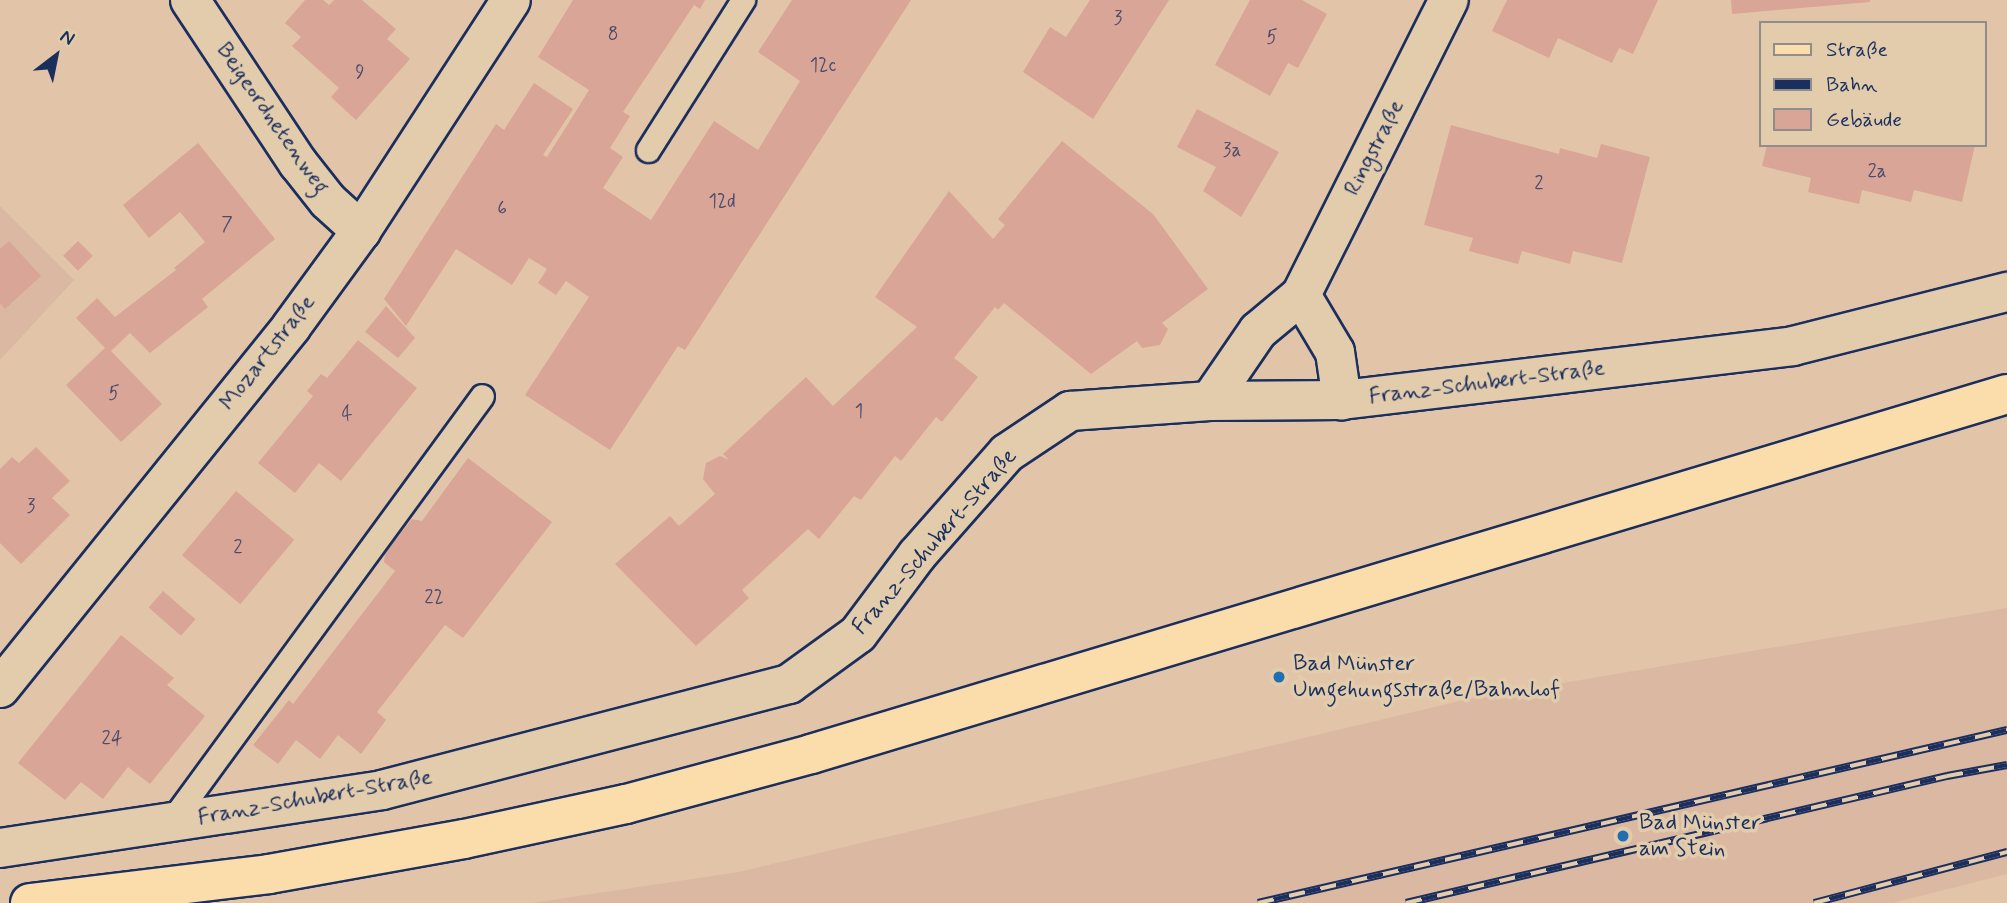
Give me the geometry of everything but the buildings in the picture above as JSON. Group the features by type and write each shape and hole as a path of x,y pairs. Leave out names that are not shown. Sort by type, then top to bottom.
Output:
{"main road":[{"path":"30,903 269,874 464,839 625,804 811,754 2007,394"}],"street":[{"name":"Beigeordnetenweg","path":"190,0 298,163 328,201 361,231"},
{"name":"Mozartstraße","path":"0,688 291,327 361,231 511,0"},
{"name":"Ringstraße","path":"1210,401 1258,331 1301,295 1449,0"},
{"name":"Franz-Schubert-Straße","path":"0,848 382,790 789,684 858,634 917,555 1007,453 1070,411 1210,401 1342,400 1793,346 2007,292"},
{"path":"1301,295 1335,352 1342,400"}],"lane":[{"path":"648,150 743,0"},
{"path":"169,824 482,396"}],"shaded area":[{"path":"0,206 74,280 0,360"},
{"path":"2007,608 2007,874 1893,903 531,903 739,872 1468,699"}],"railway":[{"path":"1258,903 2007,730"},
{"path":"1406,903 1947,776 2007,765"},
{"path":"1814,903 2007,852"}],"place":[{"name":"Bad Münster Umgehungsstraße/Bahnhof","path":"1279,677"},
{"name":"Bad Münster am Stein","path":"1623,836"}]}
